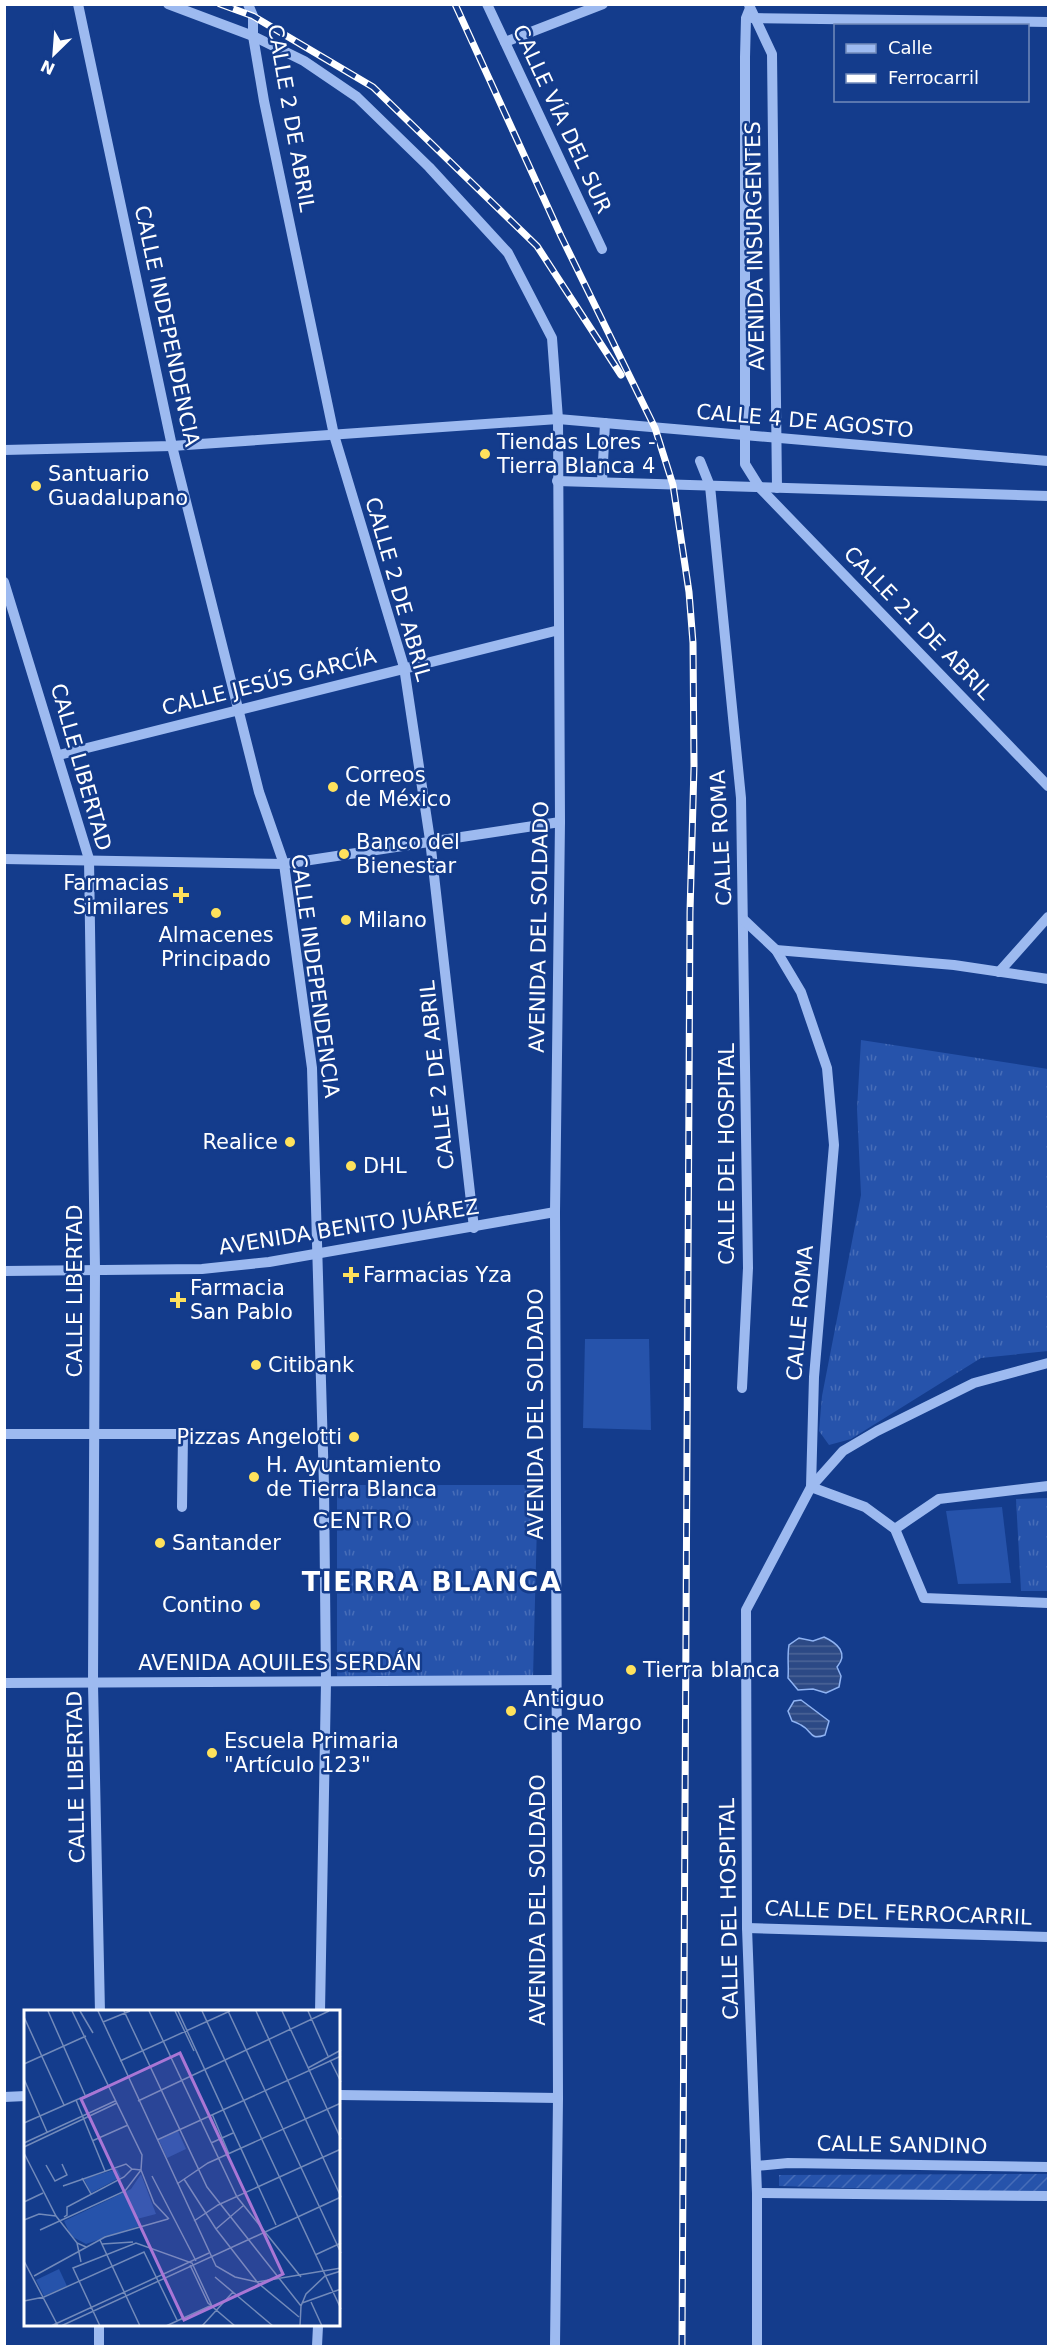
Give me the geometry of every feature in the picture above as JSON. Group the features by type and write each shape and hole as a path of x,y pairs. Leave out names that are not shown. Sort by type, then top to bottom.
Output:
{"street":[{"name":"CALLE INDEPENDENCIA","path":"78,4 172,446 259,792 284,864 312,1068 324,1486 326,1682 320,2010"},
{"path":"168,4 253,36 304,61 357,97 429,167 508,253 552,338 558,419"},
{"name":"CALLE 2 DE ABRIL","path":"248,4 253,16 253,36 334,435 404,667 430,840 474,1228"},
{"name":"CALLE VÍA DEL SUR","path":"488,4 602,249"},
{"path":"505,42 603,4"},
{"path":"750,12 1048,22"},
{"name":"AVENIDA INSURGENTES","path":"750,12 745,464 760,488"},
{"name":"AVENIDA INSURGENTES","path":"750,12 772,54 777,488"},
{"name":"CALLE 4 DE AGOSTO","path":"4,450 172,446 558,419 1048,461"},
{"name":"AVENIDA DEL SOLDADO","path":"555,2346 558,2098 555,1212 560,822 558,419"},
{"path":"602,482 605,423"},
{"name":"CALLE ROMA","path":"700,461 710,486 741,798 744,920 776,950 801,992 827,1068 834,1144 814,1377 811,1487"},
{"path":"557,480 1048,496"},
{"name":"CALLE 21 DE ABRIL","path":"760,488 1048,786"},
{"name":"CALLE LIBERTAD","path":"4,582 59,755 89,859 95,1269 93,1684 100,2010"},
{"name":"CALLE JESÚS GARCÍA","path":"59,755 559,630"},
{"path":"4,859 284,864 560,822"},
{"path":"999,972 1048,917"},
{"name":"CALLE DEL HOSPITAL","path":"742,1388 748,1268 744,920"},
{"path":"776,950 954,965 1048,979"},
{"name":"AVENIDA BENITO JUÁREZ","path":"4,1270 202,1269 316,1256 555,1212"},
{"path":"1048,1363 974,1383 877,1431 843,1451 811,1487 866,1507 895,1529 924,1598 1048,1603"},
{"path":"4,1434 183,1434 182,1506"},
{"path":"895,1529 939,1499 1048,1486"},
{"name":"CALLE DEL HOSPITAL","path":"757,2346 757,2193 747,1928 746,1610 811,1487"},
{"name":"AVENIDA AQUILES SERDÁN","path":"4,1683 556,1680"},
{"name":"CALLE DEL FERROCARRIL","path":"747,1928 1048,1937"},
{"path":"340,2095 558,2098"},
{"path":"4,2097 24,2096"},
{"name":"CALLE SANDINO","path":"756,2166 788,2163 1048,2167"},
{"path":"757,2193 1048,2196"},
{"path":"99,2327 99,2346"},
{"path":"317,2346 318,2327"}],"green space":[{"path":"861,1040 1048,1069 1048,1351 981,1358 851,1439 829,1445 819,1431 822,1396 861,1195 857,1109"},
{"path":"585,1339 649,1339 651,1430 583,1428"},
{"path":"337,1485 538,1485 533,1677 337,1676"},
{"path":"1048,1498 1048,1591 1021,1591 1016,1499"},
{"path":"1002,1507 1011,1583 958,1584 946,1511"},
{"path":"1048,2174 1048,2194 779,2186 779,2175"}],"shaded area":[{"path":"824,1637 837,1645 842,1653 837,1667 841,1676 839,1687 826,1693 813,1689 798,1690 788,1678 789,1645 799,1638 813,1641"},
{"path":"801,1700 829,1721 825,1735 816,1737 805,1727 792,1721 788,1711 794,1701"}],"railway":[{"path":"220,4 253,16 373,87 537,246 621,375"},
{"path":"455,4 561,236 655,428 673,485 689,592 693,643 694,766 690,912 682,2346"}],"place":[{"name":"Tiendas Lores - Tierra Blanca 4","path":"485,454"},
{"name":"Santuario Guadalupano","path":"36,486"},
{"name":"Correos de México","path":"333,787"},
{"name":"Banco del Bienestar","path":"344,854"},
{"name":"Farmacias Similares","path":"181,895"},
{"name":"Almacenes Principado","path":"216,913"},
{"name":"Milano","path":"346,920"},
{"name":"Realice","path":"290,1142"},
{"name":"DHL","path":"351,1166"},
{"name":"Farmacias Yza","path":"351,1275"},
{"name":"Farmacia San Pablo","path":"178,1300"},
{"name":"Citibank","path":"256,1365"},
{"name":"Pizzas Angelotti","path":"354,1437"},
{"name":"H. Ayuntamiento de Tierra Blanca","path":"254,1477"},
{"name":"Santander","path":"160,1543"},
{"name":"Contino","path":"255,1605"},
{"name":"Tierra blanca","path":"631,1670"},
{"name":"Antiguo Cine Margo","path":"511,1711"},
{"name":"Escuela Primaria \"Artículo 123\"","path":"212,1753"}],"district":[{"name":"CENTRO","path":"363,1520"},
{"name":"TIERRA BLANCA","path":"432,1581"}]}
